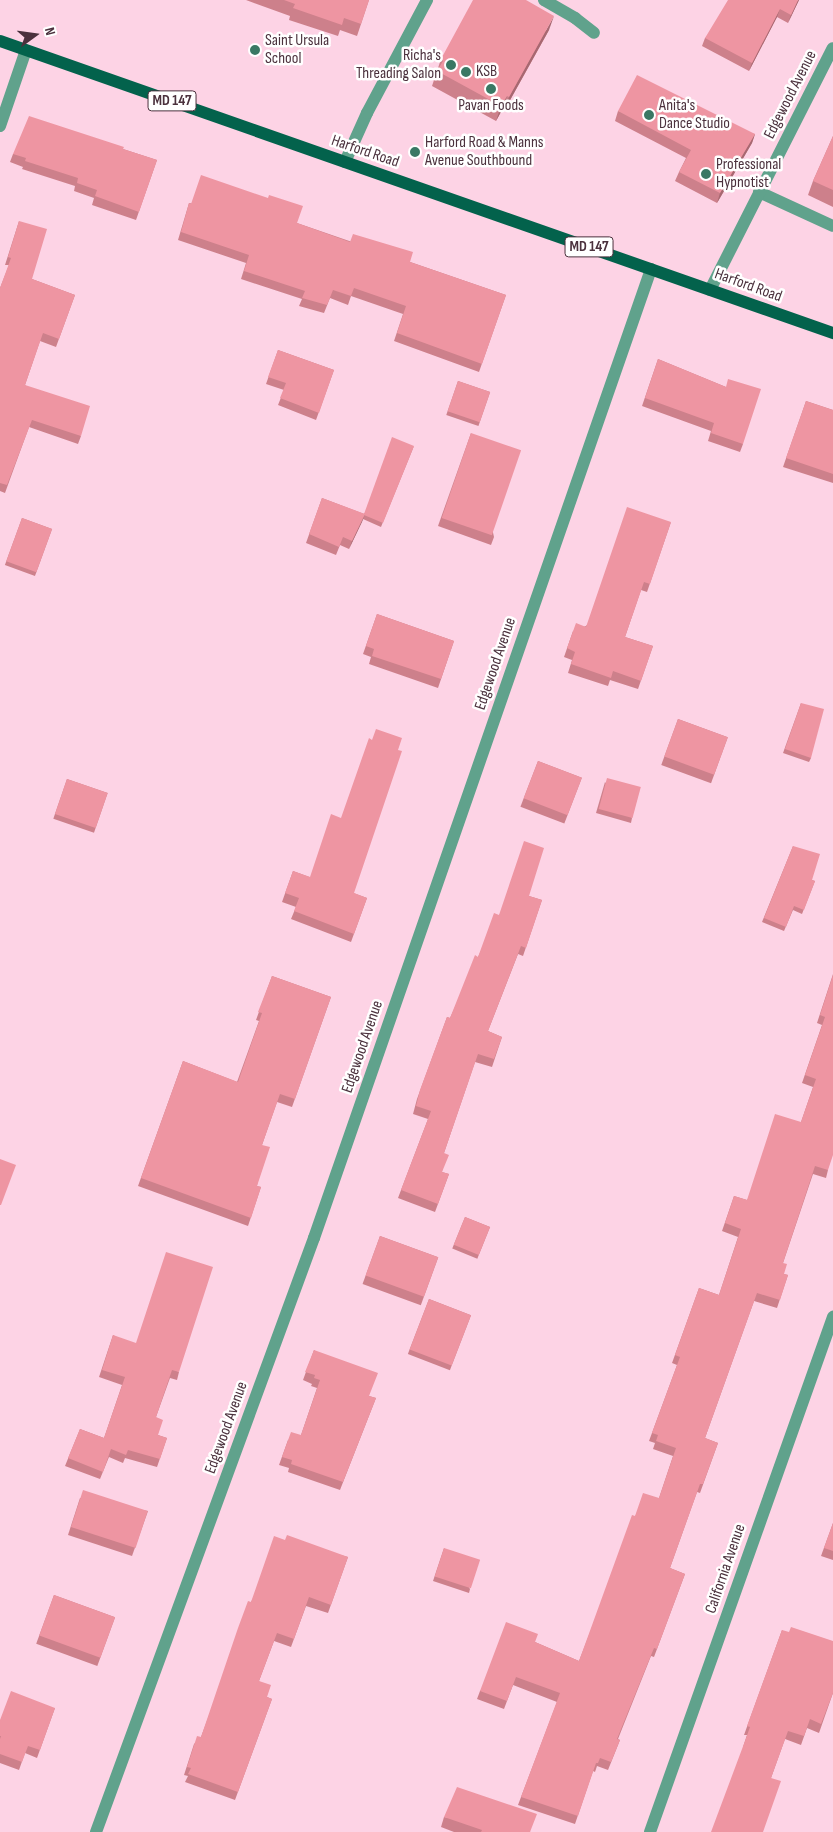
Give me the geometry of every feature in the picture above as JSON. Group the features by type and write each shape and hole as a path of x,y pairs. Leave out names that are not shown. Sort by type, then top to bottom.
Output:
{"main road":[{"name":"Harford Road","path":"0,40 833,333"}],"street":[{"path":"345,162 367,113 427,0"},
{"path":"544,0 576,18 594,33"},
{"name":"Edgewood Avenue","path":"710,290 833,48"},
{"path":"0,126 26,50"},
{"path":"760,192 833,226"},
{"name":"Edgewood Avenue","path":"96,1832 314,1238 651,269"},
{"name":"California Avenue","path":"650,1832 833,1317"}],"building":[{"path":"284,0 369,0 361,24 344,18 342,25 293,8 295,4"},
{"path":"473,0 526,0 554,16 509,97 507,96 501,106 437,71 443,61 441,59"},
{"path":"728,0 798,0 791,15 780,9 752,63 705,38"},
{"path":"637,75 755,134 720,193 679,172 691,150 618,111"},
{"path":"29,116 124,147 123,149 157,160 139,212 95,196 97,190 77,183 78,178 25,161 26,158 13,154"},
{"path":"833,136 833,190 813,181"},
{"path":"201,175 268,198 269,195 303,206 297,223 350,242 353,234 413,252 410,262 506,295 482,364 397,333 406,306 354,288 351,296 333,290 327,305 302,298 305,291 244,271 249,255 181,232 189,203 191,204"},
{"path":"19,221 47,229 32,279 75,295 59,339 43,333 25,385 90,406 81,436 32,420 7,485 0,483 0,288 11,258 8,257"},
{"path":"278,350 334,370 319,413 280,398 286,383 268,377"},
{"path":"658,359 726,387 728,379 761,389 743,444 711,433 714,423 645,398"},
{"path":"458,381 490,392 480,422 448,411"},
{"path":"806,401 833,410 833,474 786,458"},
{"path":"471,433 521,450 492,535 442,518"},
{"path":"392,437 414,446 383,523 364,514"},
{"path":"322,498 365,514 352,541 343,537 339,547 309,534"},
{"path":"627,507 671,522 650,584 644,582 625,637 653,646 641,681 613,671 611,678 571,664 575,652 567,648 576,623 586,627"},
{"path":"22,518 52,529 36,572 6,561"},
{"path":"377,614 454,641 441,679 372,656 374,649 366,646"},
{"path":"801,703 824,709 811,758 785,749"},
{"path":"678,719 728,737 714,775 664,757"},
{"path":"376,729 402,738 398,750 402,751 354,893 367,898 354,934 294,911 299,898 285,893 293,871 310,877 331,814 341,818 369,738 372,740"},
{"path":"538,761 582,778 568,815 524,798"},
{"path":"607,778 641,787 633,818 599,809"},
{"path":"67,779 108,793 96,828 55,814"},
{"path":"524,841 544,848 529,896 542,900 526,948 521,946 488,1031 502,1037 494,1059 478,1054 444,1153 449,1155 442,1172 449,1174 438,1204 401,1190 431,1111 416,1106 447,1017 450,1018 475,955 478,957 494,913 499,915"},
{"path":"793,846 820,854 812,880 815,881 804,910 794,906 786,927 764,918"},
{"path":"833,975 833,1155 828,1170 815,1166 783,1263 787,1264 784,1274 788,1275 780,1300 757,1293 705,1438 718,1443 703,1484 700,1484 670,1568 685,1574 657,1649 654,1648 617,1739 620,1740 611,1762 600,1758 598,1763 596,1763 578,1816 521,1797 560,1693 516,1677 507,1701 480,1691 506,1622 538,1634 535,1642 579,1661 632,1515 635,1516 643,1493 659,1498 676,1448 656,1441 658,1435 652,1433 680,1357 675,1355 699,1288 719,1295 741,1229 725,1223 734,1196 747,1200 775,1114 801,1122 816,1079 805,1075 825,1017 820,1015"},
{"path":"272,976 331,997 295,1099 280,1094 262,1145 270,1147 257,1186 261,1187 251,1218 141,1178 183,1061 238,1082 262,1013 258,1012"},
{"path":"0,1159 16,1165 1,1205 0,1205"},
{"path":"465,1217 490,1227 479,1255 454,1245"},
{"path":"380,1236 438,1257 424,1297 366,1275"},
{"path":"166,1252 213,1267 179,1372 172,1370 156,1417 163,1420 158,1435 167,1438 160,1459 128,1450 126,1455 111,1449 103,1472 68,1458 80,1429 104,1438 125,1377 102,1370 113,1335 136,1343"},
{"path":"429,1299 471,1315 452,1366 410,1349"},
{"path":"314,1350 378,1373 369,1396 376,1398 343,1482 291,1464 292,1460 282,1457 291,1432 301,1435 320,1380 314,1378 315,1375 305,1372"},
{"path":"83,1490 148,1511 136,1548 71,1527"},
{"path":"833,1523 833,1551 824,1548"},
{"path":"287,1535 348,1557 331,1605 309,1597 294,1639 277,1633 259,1681 271,1685 267,1697 272,1699 238,1792 188,1774 191,1768 187,1767 197,1736 201,1737 238,1628 248,1601 251,1602 274,1536 285,1540"},
{"path":"444,1548 480,1560 471,1588 435,1577"},
{"path":"54,1595 115,1617 100,1658 39,1635"},
{"path":"791,1627 833,1641 833,1693 821,1724 810,1719 804,1736 788,1731 771,1778 781,1781 763,1832 711,1832 750,1727 747,1726 782,1630 789,1632"},
{"path":"11,1691 55,1708 40,1750 28,1746 22,1762 0,1754 0,1720"},
{"path":"457,1787 537,1814 530,1832 481,1832 482,1830 444,1817"}],"place":[{"name":"Saint Ursula School","path":"255,50"},
{"name":"Richa's Threading Salon","path":"451,65"},
{"name":"KSB","path":"466,72"},
{"name":"Pavan Foods","path":"491,89"},
{"name":"Anita's Dance Studio","path":"649,115"},
{"name":"Harford Road & Manns Avenue Southbound","path":"415,152"},
{"name":"Professional Hypnotist","path":"706,174"}]}
